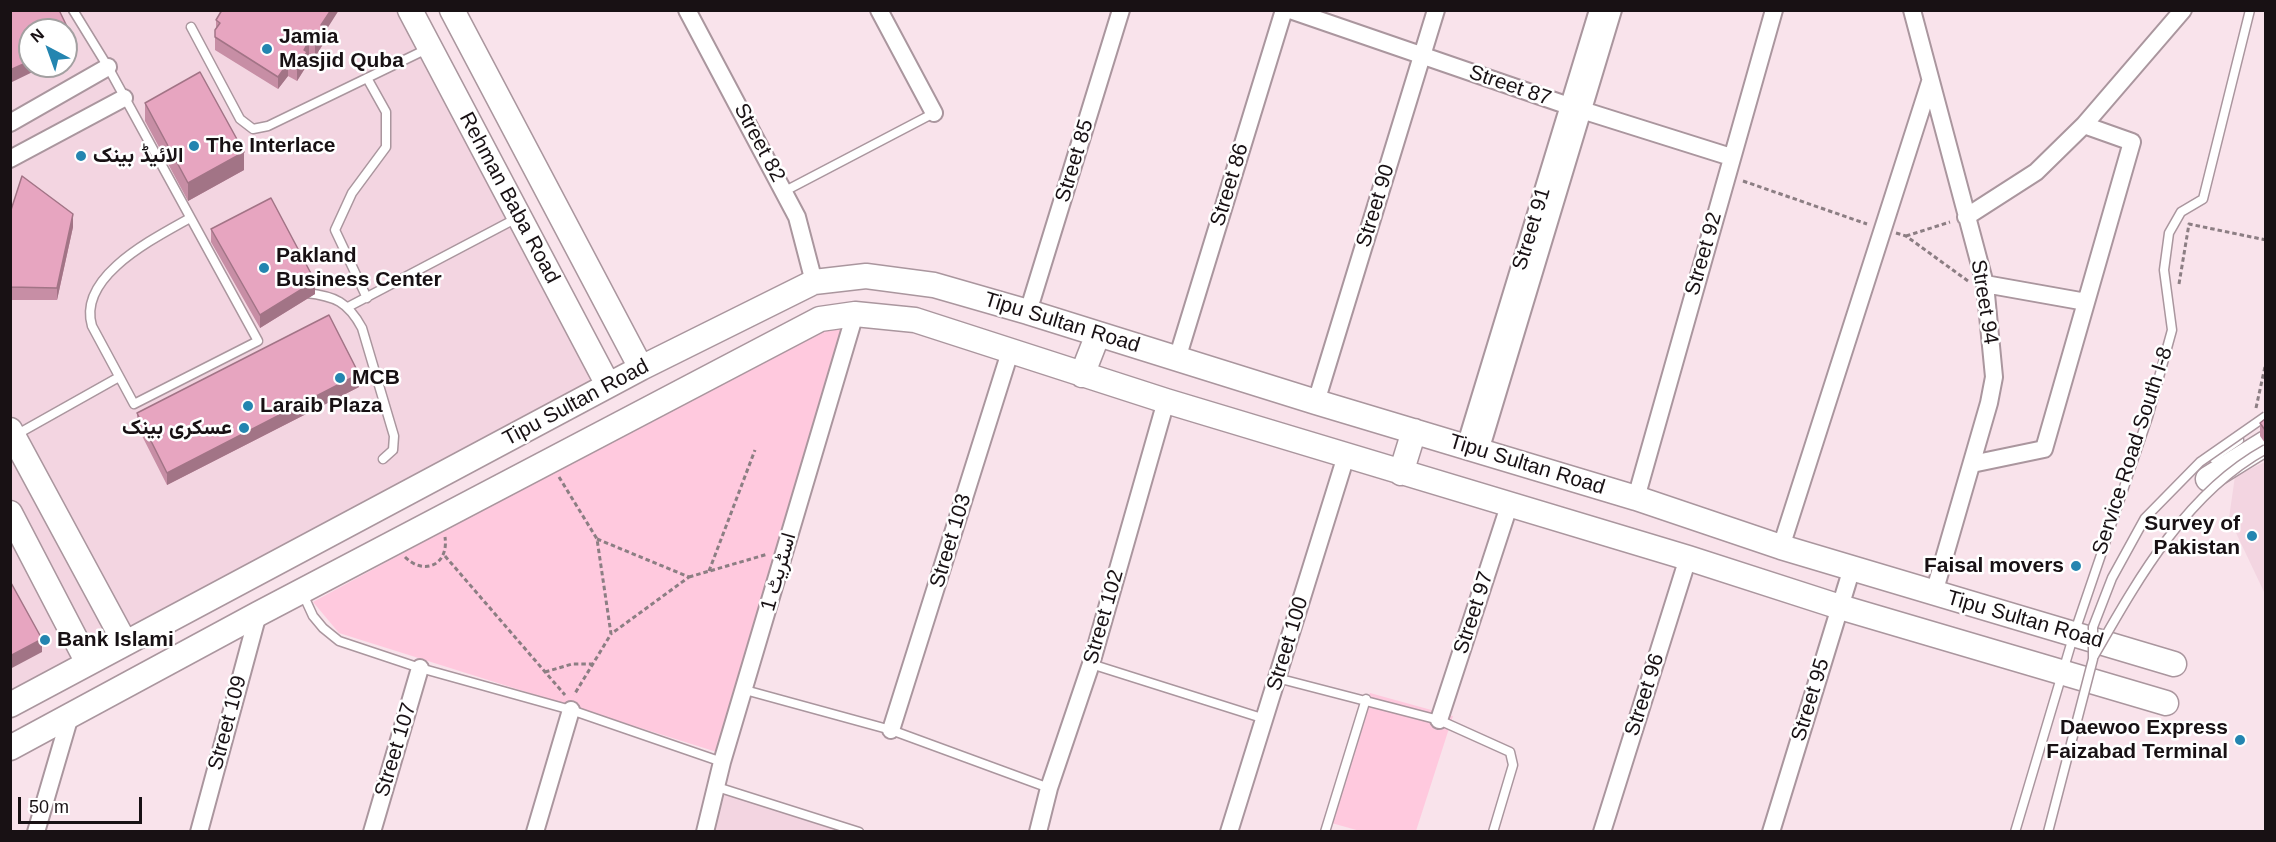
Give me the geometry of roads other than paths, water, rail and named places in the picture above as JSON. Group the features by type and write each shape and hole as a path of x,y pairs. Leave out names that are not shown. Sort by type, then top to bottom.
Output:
{"street":[{"name":"Rehman Baba Road","path":"410,10 608,385"},
{"name":"Rehman Baba Road","path":"452,10 641,368"},
{"name":"Street 82","path":"687,10 785,191 797,217 814,282"},
{"path":"879,10 934,113"},
{"name":"Street 85","path":"1028,312 1121,10"},
{"name":"Street 86","path":"1177,359 1284,10"},
{"name":"Street 87","path":"1290,10 1422,57 1731,157"},
{"name":"Street 90","path":"1316,402 1436,10"},
{"name":"Street 91","path":"1472,449 1576,108 1598,10"},
{"path":"1576,108 1613,10"},
{"name":"Street 92","path":"1636,498 1774,10"},
{"name":"Street 94","path":"1912,10 1986,289 1994,377 1972,464 1934,593"},
{"path":"1966,217 2036,172 2084,125 2183,10"},
{"path":"10,123 108,67"},
{"path":"1781,547 1930,82"},
{"path":"10,159 124,98"},
{"path":"1972,464 2044,449 2132,142 2084,125"},
{"name":"Tipu Sultan Road","path":"10,705 641,368 814,282 866,276 934,285 1028,312 1414,432 1636,498 1781,547 2174,663"},
{"path":"1986,289 2086,302"},
{"name":"Tipu Sultan Road","path":"10,748 258,614 820,319 855,314 915,320 1082,375 1401,473 1688,558 2062,674 2166,703"},
{"name":"اسٹریٹ 1","path":"705,831 723,762 855,314"},
{"path":"1082,375 1098,334"},
{"name":"Street 103","path":"891,730 1010,352"},
{"name":"Street 102","path":"1038,831 1049,788 1091,664 1166,401"},
{"path":"2211,469 2265,424"},
{"path":"1401,473 1414,432"},
{"path":"12,433 125,643"},
{"name":"Street 100","path":"1229,831 1346,456"},
{"path":"402,497 419,530"},
{"name":"Street 97","path":"1439,720 1509,506"},
{"path":"10,513 88,663"},
{"name":"Street 96","path":"1602,831 1688,558"},
{"name":"Street 95","path":"1771,831 1852,568"},
{"name":"Street 109","path":"199,831 258,614"},
{"name":"Street 107","path":"372,831 420,668"},
{"path":"535,831 571,710"},
{"path":"36,831 70,717"}],"lane":[{"path":"74,10 108,67 257,338 256,343 134,404 92,326 89,315 90,303 120,261 136,248 190,218"},
{"name":"Service Road South I-8","path":"2015,831 2074,634 2148,417 2172,330 2164,270 2169,233 2181,212 2203,199 2250,10"},
{"path":"191,27 240,119 253,129 268,126 429,47"},
{"path":"367,78 386,112 386,147 352,192 335,230 367,298"},
{"path":"785,191 934,113"},
{"path":"348,307 519,217"},
{"path":"231,292 241,294"},
{"path":"298,294 324,295 348,307 362,328 394,436 393,450 383,459"},
{"path":"12,433 119,378"},
{"path":"2048,831 2092,659 2093,627 2112,578 2145,518 2200,462 2265,424"},
{"path":"2092,659 2136,583 2189,512 2252,456 2265,448"},
{"path":"302,591 314,616 323,628 339,640 420,668 571,710 723,762"},
{"path":"1091,664 1265,719"},
{"path":"1277,678 1366,699 1439,720 1510,752 1513,765 1493,831"},
{"path":"745,690 891,730 1049,788"},
{"path":"1325,831 1366,699"},
{"path":"717,787 859,831"}],"place":[{"name":"Jamia Masjid Quba","path":"267,49"},
{"name":"The Interlace","path":"194,146"},
{"name":"الائیڈ بینک","path":"81,156"},
{"name":"Pakland Business Center","path":"264,268"},
{"name":"MCB","path":"340,378"},
{"name":"Laraib Plaza","path":"248,406"},
{"name":"عسکری بینک","path":"244,428"},
{"name":"Survey of Pakistan","path":"2252,536"},
{"name":"Faisal movers","path":"2076,566"},
{"name":"Bank Islami","path":"45,640"},
{"name":"Daewoo Express Faizabad Terminal","path":"2240,740"}]}
